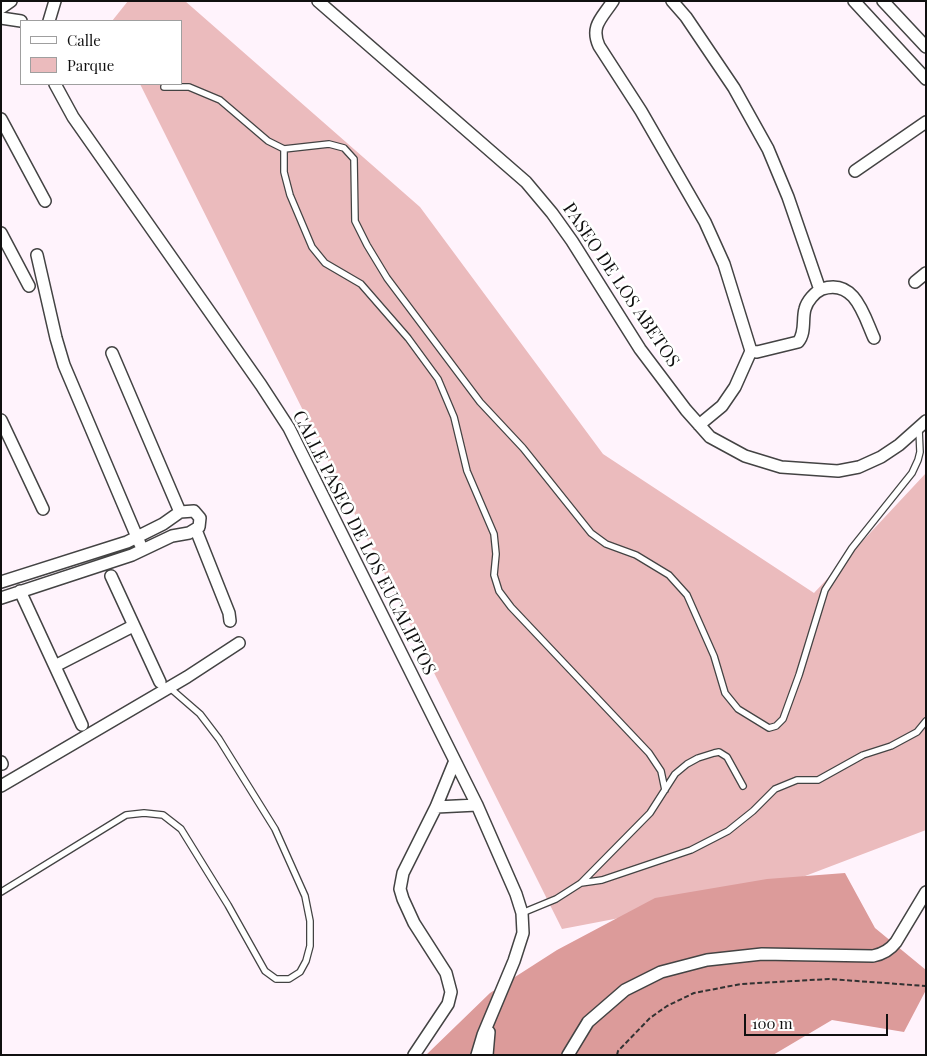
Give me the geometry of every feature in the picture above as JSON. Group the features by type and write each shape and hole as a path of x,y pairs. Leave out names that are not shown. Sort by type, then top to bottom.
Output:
{"street":[{"path":"1,8 11,1"},
{"path":"49,20 55,1"},
{"name":"PASEO DE LOS ABETOS","path":"318,1 526,182 572,241 640,349 686,410 710,437 745,456 781,467 838,471 859,467 881,457 899,445 922,425"},
{"path":"613,1 596,26 595,37 646,119 705,222 724,264 751,351 735,387 722,406 699,425"},
{"path":"672,1 686,17 734,88 768,149 788,197 820,290"},
{"path":"854,1 926,79"},
{"path":"883,1 925,46"},
{"path":"1,18 20,21"},
{"name":"CALLE PASEO DE LOS EUCALIPTOS","path":"55,85 73,117 261,385 289,428 477,806 516,894 522,913 523,933 477,1055"},
{"path":"855,171 926,122"},
{"path":"2,124 45,201"},
{"path":"1,233 29,286"},
{"path":"37,255 56,338 64,364 143,550"},
{"path":"915,282 926,273"},
{"path":"751,351 757,352 798,342 802,333 805,307 811,297 820,290 839,287 850,292 858,302 874,338"},
{"path":"112,353 180,512"},
{"path":"1,420 43,509"},
{"path":"1,582 127,542 163,524 180,512 194,511 198,514 200,523 196,530 189,533 172,536 143,550 1,598"},
{"path":"196,530 229,613 230,621"},
{"path":"31,572 35,586"},
{"path":"110,576 160,682"},
{"path":"20,591 82,725"},
{"path":"55,666 134,626"},
{"path":"1,786 170,688 239,643"},
{"path":"414,1055 448,1004 451,992 446,973 425,943 414,923 403,899 401,883 454,763"},
{"path":"436,807 477,806"},
{"path":"568,1055 588,1022 625,990 662,972 707,960 762,954 873,956 881,954 891,948 896,942 926,892"},
{"path":"487,1055 489,1023"}],"lane":[{"path":"164,87 188,87 220,100 268,141 284,149 329,144 344,148 354,159 356,221 367,245 387,278 480,402 523,448 591,533 606,544 636,555 669,575 687,596 714,656 725,693 738,709 769,728 776,726 783,719 799,675 825,590 852,548 907,480 918,460 922,425"},
{"path":"284,149 284,172 290,195 312,247 325,263 361,284 408,338 438,379 454,417 467,471 494,534 496,554 494,575 499,591 511,607 649,753 661,772 665,790"},
{"path":"1,892 126,815 163,815 181,829 228,905 265,971 276,979 289,979 300,972 306,961 310,946 310,922 305,896 275,829 200,714 170,688"},
{"path":"581,882 602,880 691,850 728,831 753,811 775,789 797,780 818,780 863,755 891,746 917,732 926,722"},
{"path":"522,913 556,899 581,882 650,813 675,774 687,764 698,758 719,752 727,757 743,786"}],"path":[{"path":"617,1055 618,1051 650,1018 667,1006 694,993 741,984 829,979 926,986"}],"green space":[{"path":"128,1 185,1 420,207 603,454 814,593 926,473 926,830 771,889 562,929 140,85 182,85 182,20 113,20"}],"shaded area":[{"path":"845,873 875,928 926,970 926,990 904,1032 832,1020 773,1055 426,1055 490,993 557,950 655,898 767,879"}]}
